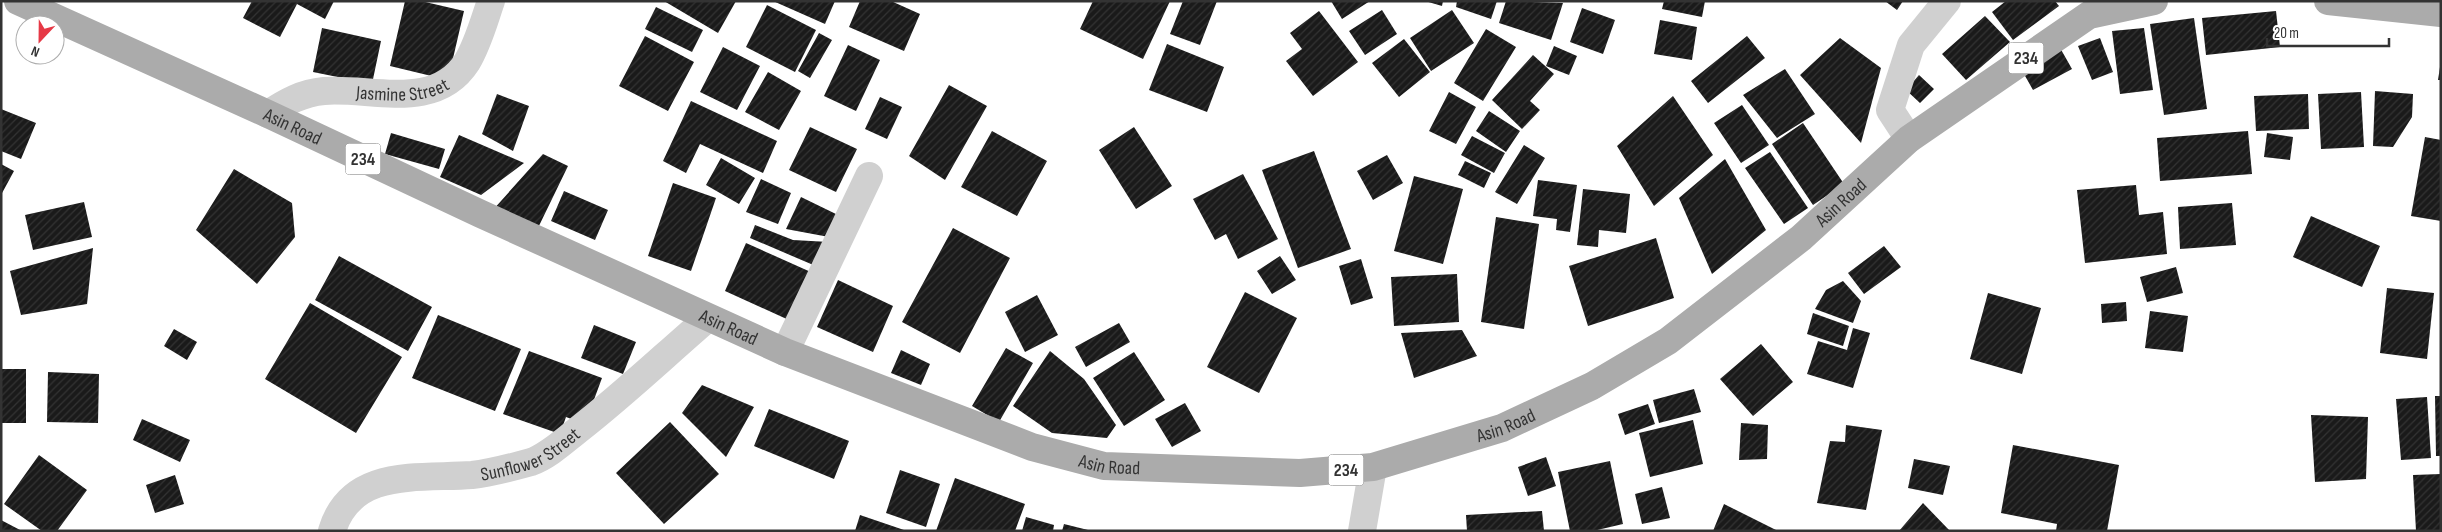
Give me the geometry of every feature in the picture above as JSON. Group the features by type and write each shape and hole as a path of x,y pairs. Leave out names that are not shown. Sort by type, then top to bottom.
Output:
{"main road":[{"name":"Asin Road","path":"18,1 785,352 1032,447 1104,466 1300,473 1374,467 1502,428 1592,386 1668,341 1801,238 1909,139 2089,15 2154,1"},
{"path":"2328,1 2441,13"}],"street":[{"name":"Jasmine Street","path":"268,114 295,97 324,91 407,94 436,88 453,77 466,63 491,1"},
{"path":"1909,139 1890,110 1911,45 1947,1"},
{"path":"785,352 869,176"},
{"name":"Sunflower Street","path":"332,531 335,522 349,500 363,489 394,479 474,475 533,461 557,446 590,421 708,318"},
{"path":"1362,531 1374,467"}],"building":[{"path":"252,1 334,1 325,19 297,4 280,37 243,18"},
{"path":"405,1 421,1 464,11 448,80 390,66"},
{"path":"664,1 736,1 718,33"},
{"path":"773,1 835,1 825,24"},
{"path":"860,1 891,1 920,14 904,51 849,27"},
{"path":"1093,1 1170,1 1143,59 1080,29"},
{"path":"1183,1 1217,1 1200,45 1170,34"},
{"path":"1331,1 1370,1 1342,19"},
{"path":"1425,1 1443,1 1442,6"},
{"path":"1457,1 1497,1 1491,19 1456,7"},
{"path":"1506,1 1563,3 1551,40 1499,23"},
{"path":"1664,1 1705,1 1702,17 1662,9"},
{"path":"1885,1 1903,1 1897,10"},
{"path":"2006,1 2055,1 2059,6 2013,40 1992,12"},
{"path":"767,5 816,30 795,72 746,47"},
{"path":"656,7 703,30 692,52 645,29"},
{"path":"1582,8 1615,20 1603,54 1570,42"},
{"path":"1382,10 1397,34 1365,55 1349,31"},
{"path":"1452,10 1474,43 1431,71 1410,38"},
{"path":"1319,11 1358,62 1313,96 1286,61 1302,49 1290,33"},
{"path":"2276,11 2280,47 2206,55 2202,18"},
{"path":"1985,16 2010,42 1966,80 1942,54"},
{"path":"2194,18 2207,109 2164,115 2150,24"},
{"path":"1660,20 1697,27 1692,60 1654,54"},
{"path":"322,28 381,41 372,84 313,72"},
{"path":"2144,28 2153,90 2120,94 2112,31"},
{"path":"1486,29 1516,47 1483,101 1454,83"},
{"path":"819,33 832,40 810,78 798,71"},
{"path":"645,36 694,62 668,111 619,86"},
{"path":"1747,36 1765,58 1708,103 1691,81"},
{"path":"1840,38 1881,68 1861,143 1800,75"},
{"path":"2100,38 2113,72 2092,80 2078,46"},
{"path":"1404,39 1430,72 1399,97 1372,63"},
{"path":"1167,44 1224,67 1207,112 1149,90"},
{"path":"848,45 880,60 856,111 824,96"},
{"path":"1554,46 1577,56 1569,75 1546,66"},
{"path":"2059,46 2072,69 2033,90 2020,67"},
{"path":"723,47 760,66 737,110 700,92"},
{"path":"1533,55 1554,74 1530,101 1540,110 1522,129 1492,100"},
{"path":"2440,67 2441,80 2438,80"},
{"path":"1785,69 1815,114 1777,138 1743,95"},
{"path":"768,72 801,91 779,130 745,112"},
{"path":"1919,75 1934,89 1920,103 1906,90"},
{"path":"949,85 987,106 945,180 909,156"},
{"path":"2375,91 2413,94 2412,117 2393,147 2373,146"},
{"path":"1449,92 1476,107 1456,144 1429,131"},
{"path":"2361,92 2364,147 2321,149 2318,94"},
{"path":"497,94 529,106 513,151 482,134"},
{"path":"2308,94 2309,129 2256,131 2254,96"},
{"path":"1673,96 1713,155 1654,206 1617,146"},
{"path":"880,97 902,107 887,139 865,129"},
{"path":"691,101 777,141 763,173 700,144 686,173 663,161"},
{"path":"1742,105 1769,145 1741,163 1714,123"},
{"path":"1,109 36,123 21,159 1,151"},
{"path":"1489,111 1520,131 1506,152 1476,131"},
{"path":"1803,123 1844,184 1813,205 1772,144"},
{"path":"810,127 857,149 836,192 789,170"},
{"path":"1134,127 1172,186 1136,209 1099,150"},
{"path":"992,131 1047,161 1017,216 961,187"},
{"path":"2248,131 2252,174 2160,181 2157,138"},
{"path":"391,133 445,149 439,169 385,154"},
{"path":"2267,133 2293,137 2290,160 2264,157"},
{"path":"459,135 524,163 481,195 440,177"},
{"path":"1472,136 1505,153 1494,173 1461,155"},
{"path":"2425,137 2441,140 2441,221 2411,216"},
{"path":"1524,145 1545,158 1517,204 1495,192"},
{"path":"1314,151 1351,249 1298,268 1262,170"},
{"path":"1770,152 1808,208 1784,224 1745,168"},
{"path":"543,154 568,166 536,232 492,211"},
{"path":"1387,155 1403,183 1373,200 1357,171"},
{"path":"721,158 755,178 739,204 706,185"},
{"path":"1725,159 1766,230 1712,274 1679,198"},
{"path":"1465,161 1491,173 1484,188 1458,175"},
{"path":"1,164 14,171 1,195"},
{"path":"234,169 292,203 295,237 257,284 196,230"},
{"path":"1243,174 1278,239 1238,259 1226,234 1215,240 1193,199"},
{"path":"1414,176 1463,189 1443,264 1394,251"},
{"path":"761,179 791,193 778,224 746,212"},
{"path":"1538,180 1577,185 1570,232 1556,230 1557,219 1533,216"},
{"path":"673,183 716,198 691,271 648,256"},
{"path":"2136,185 2139,215 2163,212 2167,254 2085,263 2077,190"},
{"path":"1583,189 1630,194 1626,233 1599,230 1598,247 1577,245"},
{"path":"564,191 608,210 595,240 551,221"},
{"path":"801,197 838,215 829,237 786,229"},
{"path":"84,202 92,237 33,250 25,215"},
{"path":"2232,203 2236,245 2180,249 2178,207"},
{"path":"2311,216 2380,246 2362,287 2293,257"},
{"path":"1496,217 1539,224 1524,329 1481,322"},
{"path":"755,225 793,240 829,242 818,267 750,238"},
{"path":"953,228 1010,258 960,353 902,322"},
{"path":"1656,238 1674,298 1588,326 1569,266"},
{"path":"746,243 813,273 791,321 725,291"},
{"path":"1884,246 1901,267 1864,294 1848,273"},
{"path":"93,248 87,304 21,315 10,271"},
{"path":"339,256 432,307 408,351 315,300"},
{"path":"1280,256 1296,280 1272,294 1257,271"},
{"path":"1361,259 1373,298 1351,305 1339,266"},
{"path":"2176,267 2183,293 2147,302 2140,277"},
{"path":"1457,274 1459,322 1394,326 1391,277"},
{"path":"838,280 893,306 873,352 817,327"},
{"path":"1843,281 1861,301 1853,323 1815,309 1826,290"},
{"path":"2387,288 2434,293 2427,359 2380,353"},
{"path":"1245,292 1297,318 1259,393 1207,367"},
{"path":"1988,293 2041,308 2022,374 1970,359"},
{"path":"1037,295 1058,335 1025,352 1005,312"},
{"path":"2126,302 2127,321 2102,323 2101,304"},
{"path":"310,303 402,357 356,433 265,379"},
{"path":"2150,311 2188,316 2183,352 2145,348"},
{"path":"1813,313 1849,326 1843,346 1807,334"},
{"path":"438,315 521,349 495,411 412,378"},
{"path":"1119,323 1130,342 1086,367 1075,347"},
{"path":"594,325 636,342 623,374 581,358"},
{"path":"1853,328 1870,333 1853,388 1807,374 1818,341 1847,350"},
{"path":"174,329 197,342 187,360 164,346"},
{"path":"1462,330 1477,356 1414,378 1401,333"},
{"path":"1761,344 1793,382 1753,416 1720,379"},
{"path":"1006,348 1033,363 999,422 972,406"},
{"path":"901,350 930,364 921,385 891,373"},
{"path":"529,351 602,378 585,424 566,417 560,434 503,414"},
{"path":"1050,351 1084,379 1116,425 1107,438 1052,433 1013,406"},
{"path":"1134,352 1165,400 1124,426 1093,378"},
{"path":"1,369 26,369 26,423 1,423"},
{"path":"48,372 99,374 98,423 47,422"},
{"path":"702,385 754,407 726,457 682,413"},
{"path":"1694,389 1701,412 1659,423 1653,400"},
{"path":"2435,396 2441,396 2441,456 2436,456"},
{"path":"2427,397 2431,458 2401,460 2396,399"},
{"path":"1185,403 1201,431 1172,447 1155,419"},
{"path":"1648,404 1655,424 1625,435 1618,414"},
{"path":"769,409 849,441 834,479 754,446"},
{"path":"2311,415 2368,417 2366,479 2315,482"},
{"path":"142,419 190,440 180,462 133,440"},
{"path":"1693,420 1703,464 1650,477 1639,433"},
{"path":"670,422 719,474 664,524 616,473"},
{"path":"1741,423 1768,425 1767,459 1739,460"},
{"path":"1846,425 1882,430 1866,510 1817,503 1830,441 1845,442"},
{"path":"2013,445 2119,465 2107,531 2056,531 2057,524 2001,513"},
{"path":"39,455 87,490 57,531 42,531 4,504"},
{"path":"1546,457 1556,486 1528,496 1518,467"},
{"path":"1914,459 1950,466 1943,495 1908,488"},
{"path":"1610,461 1623,524 1593,531 1570,531 1558,472"},
{"path":"900,470 940,484 926,527 886,513"},
{"path":"2441,474 2441,531 2416,531 2413,475"},
{"path":"175,475 184,504 155,513 146,485"},
{"path":"955,478 1025,504 1015,531 936,531"},
{"path":"1662,487 1670,518 1642,524 1635,494"},
{"path":"1923,503 1950,531 1899,531"},
{"path":"1724,504 1778,531 1713,531"},
{"path":"1542,511 1544,531 1467,531 1466,515"},
{"path":"860,515 904,530 904,531 855,531"},
{"path":"1026,517 1054,525 1053,531 1022,531"},
{"path":"1,520 22,531 1,531"},
{"path":"1064,524 1088,530 1088,531 1062,531"}]}
